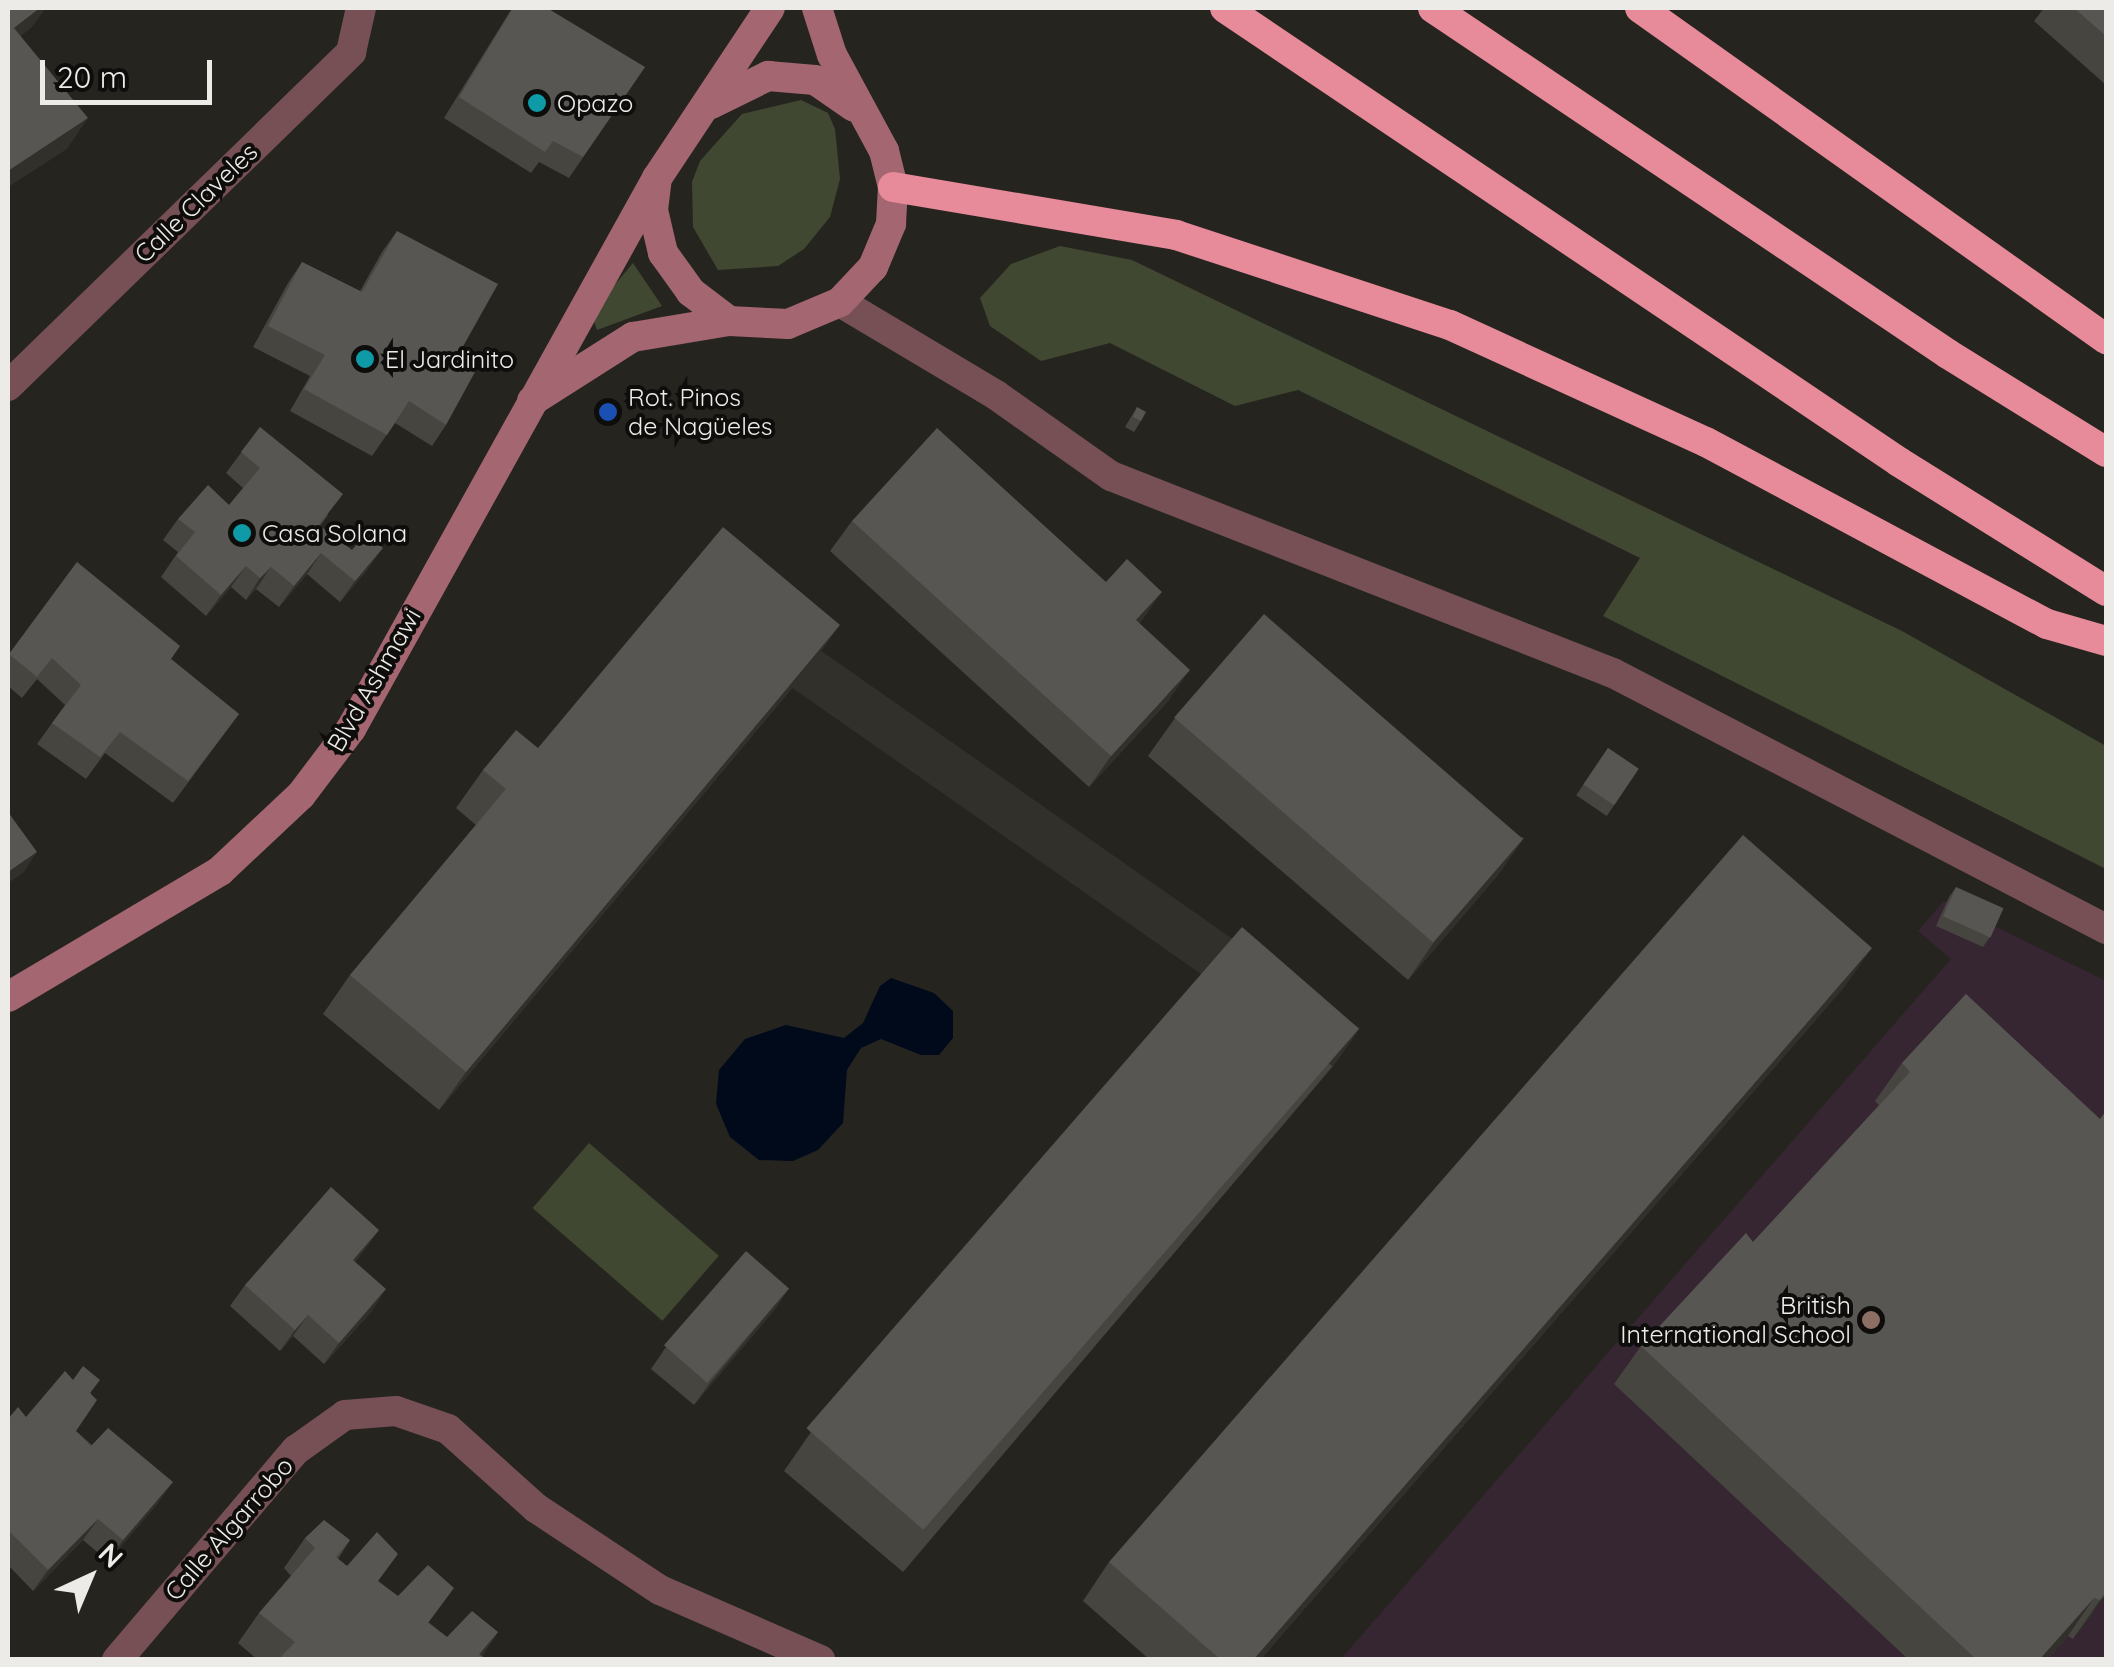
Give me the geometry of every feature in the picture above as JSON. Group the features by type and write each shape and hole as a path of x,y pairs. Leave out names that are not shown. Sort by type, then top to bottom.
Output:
{"highway":[{"path":"1224,8 1900,462 2106,591"},
{"path":"1433,8 1948,354 2106,452"},
{"path":"1640,8 2106,339"},
{"path":"893,187 1176,235 1450,325 1706,442 2046,624 2106,642"}],"street":[{"name":"Calle Claveles","path":"8,386 351,52 361,8"},
{"path":"770,8 657,178 653,210 663,253 691,292 729,321 788,324 840,302 873,267 890,224 893,187 884,151 863,116 817,8"},
{"path":"696,116 732,88 768,76 815,80 863,116"},
{"name":"Blvd Ashmawi","path":"8,997 220,871 301,795 350,729 525,405 657,178"},
{"path":"840,302 996,395 1111,476 1614,673 2106,929"},
{"name":"Blvd Ashmawi","path":"525,405 633,337 729,321"},
{"name":"Calle Algarrobo","path":"117,1660 296,1450 345,1414 396,1410 448,1428 536,1508 660,1590 820,1660"}],"shaded area":[{"name":"British International School","path":"1944,901 2106,981 2106,1659 1340,1660 1951,959 1918,931"}],"green space":[{"path":"801,100 828,113 835,129 840,179 830,217 804,249 778,266 718,270 693,227 692,182 700,161 742,114"},
{"path":"1060,246 1132,260 1902,631 2106,746 2106,869 1603,616 1640,558 1298,390 1235,406 1110,343 1041,361 990,326 980,298 1011,264"},
{"path":"633,263 662,306 597,330 591,313"},
{"path":"589,1143 719,1256 662,1321 533,1208"}],"water":[{"path":"891,978 934,993 953,1011 953,1038 939,1055 921,1055 881,1039 861,1048 847,1070 843,1123 818,1150 793,1161 759,1160 730,1137 716,1104 719,1070 745,1039 786,1025 844,1038 863,1023 880,986"}],"building":[{"path":"8,8 40,8 14,28 88,118 8,171"},
{"name":"Opazo","path":"513,8 547,8 645,67 583,157 553,141 545,152 459,97"},
{"path":"2074,8 2106,8 2106,36"},
{"name":"El Jardinito","path":"397,231 498,284 461,350 481,361 446,425 409,401 387,435 304,389 325,355 268,326 302,262 362,292"},
{"path":"1137,407 1146,412 1141,421 1133,417"},
{"name":"Casa Solana","path":"260,427 343,494 319,525 352,550 366,533 383,548 355,581 321,553 294,586 271,567 260,578 246,566 221,595 176,556 195,532 178,519 208,485 229,505 260,468 241,452"},
{"path":"937,428 1106,582 1127,559 1162,592 1136,620 1190,670 1111,756 852,521"},
{"path":"723,527 840,625 466,1072 350,975 506,789 483,770 516,730 538,748"},
{"path":"77,562 180,646 171,659 239,714 188,781 120,732 100,757 52,723 81,685 52,658 37,677 9,654"},
{"path":"1264,614 1523,839 1433,942 1174,717"},
{"path":"1608,748 1639,769 1614,805 1583,784"},
{"path":"8,812 37,852 8,872"},
{"path":"1743,835 1872,948 1253,1660 1221,1660 1109,1562"},
{"path":"1956,887 2004,908 1990,937 1943,916"},
{"path":"1242,927 1359,1029 923,1530 806,1428"},
{"path":"1966,994 2100,1119 2106,1111 2106,1592 2100,1600 2094,1598 2039,1660 1977,1660 1641,1346 1746,1233 1753,1242 1910,1072 1902,1063"},
{"path":"331,1187 379,1230 353,1260 386,1289 339,1343 308,1315 295,1330 245,1285"},
{"path":"746,1251 789,1288 707,1383 664,1345"},
{"path":"83,1366 100,1380 90,1393 97,1400 76,1431 91,1446 108,1428 173,1482 123,1540 98,1519 48,1570 8,1530 8,1419 18,1407 26,1417 65,1371 73,1380"},
{"path":"324,1520 350,1540 336,1557 347,1566 377,1532 398,1554 378,1581 398,1596 428,1565 454,1588 428,1623 447,1637 472,1611 498,1632 479,1654 486,1660 278,1660 295,1642 259,1613 315,1548 305,1538"}],"place":[{"name":"Opazo","path":"537,103"},
{"name":"El Jardinito","path":"365,359"},
{"name":"Rot. Pinos de Nagüeles","path":"608,412"},
{"name":"Casa Solana","path":"242,533"},
{"name":"British International School","path":"1871,1320"}]}
